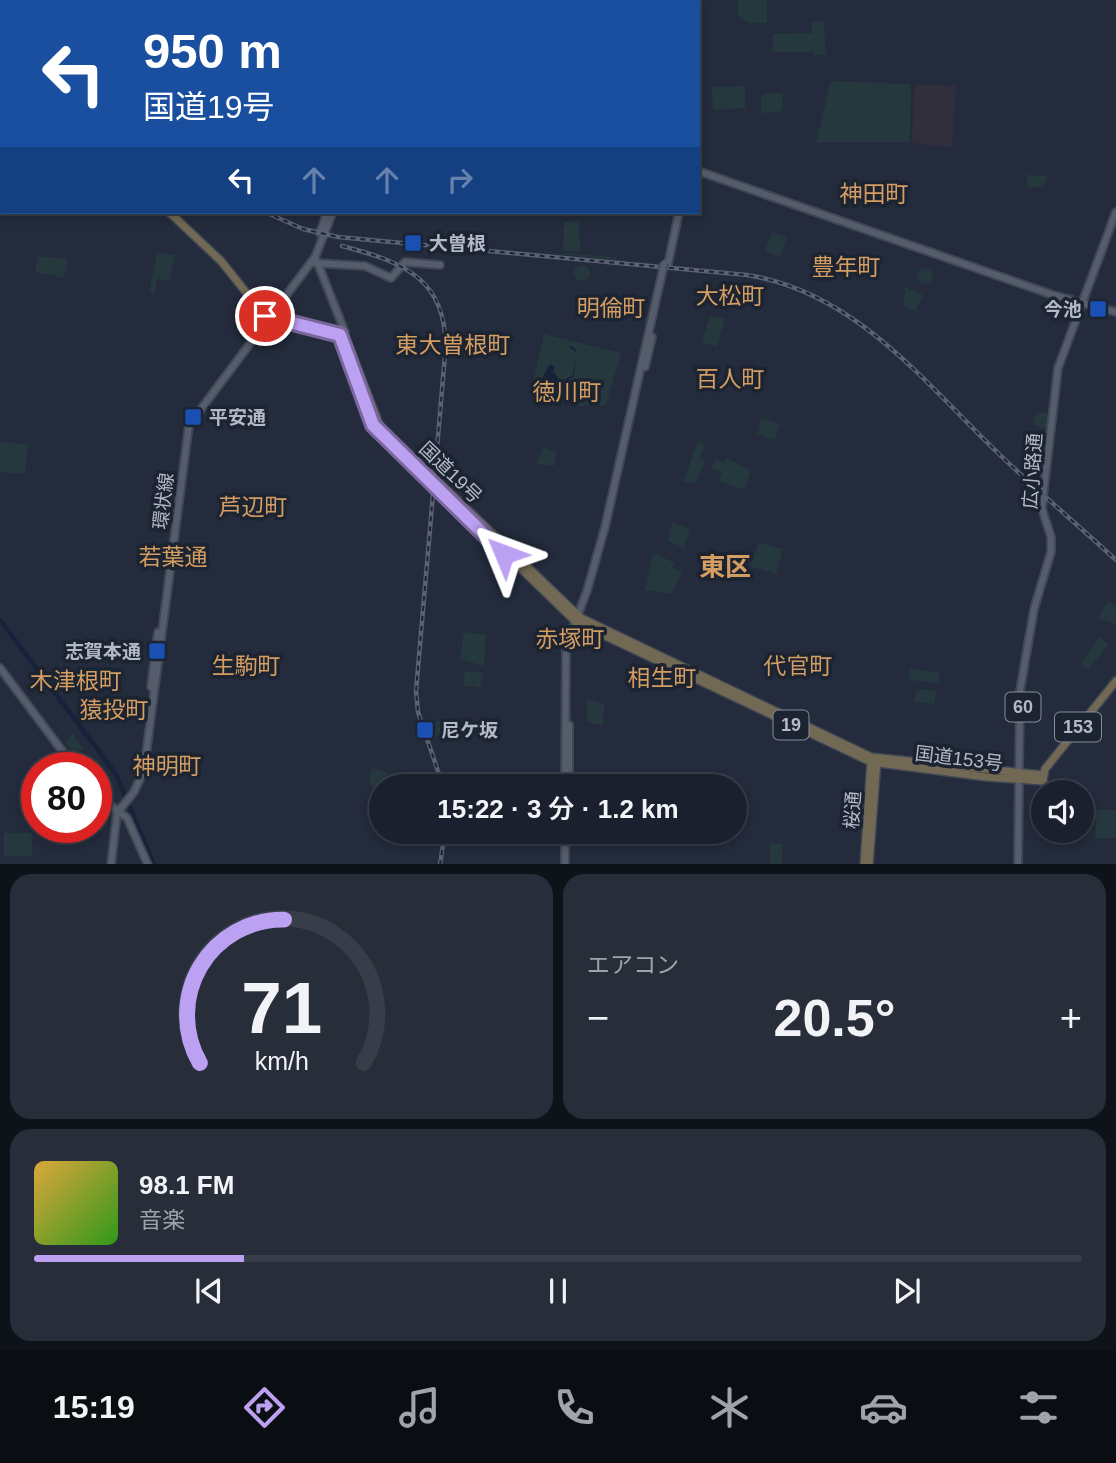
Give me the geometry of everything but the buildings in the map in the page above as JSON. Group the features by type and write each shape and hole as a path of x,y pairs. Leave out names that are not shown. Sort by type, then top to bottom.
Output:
{"highway":[{"path":"174,214 221,261 268,315 341,334 366,398"},
{"name":"国道19号","path":"341,334 377,430 579,620 874,760"},
{"name":"国道19号","path":"341,334 380,426 579,620"},
{"path":"353,370 359,379"},
{"name":"国道153号","path":"874,760 1021,778 1043,778 1116,681"},
{"name":"桜通","path":"866,864 874,760"}],"main road":[{"path":"700,174 1082,306 1116,314"},
{"name":"広小路通","path":"1020,864 1020,691 1034,609 1051,552 1051,537 1042,509 1056,378 1116,212"},
{"path":"326,214 314,261 341,334"},
{"path":"314,261 331,214"},
{"path":"567,774 565,656 609,529 677,214"},
{"name":"広小路通","path":"1082,306 1116,222"},
{"path":"314,261 365,266 391,278 405,262 440,265"},
{"name":"環状線","path":"109,864 116,810 140,781 145,760 189,425 268,315 314,261"},
{"path":"0,670 61,752"},
{"path":"112,807 127,824 146,864"},
{"path":"567,844 567,864"}],"shaded area":[{"path":"914,85 956,86 952,147 912,143"}],"green space":[{"path":"738,0 767,0 767,23 748,23 738,15"},
{"path":"811,21 824,22 826,55 814,55 814,52 772,52 773,34 813,33"},
{"path":"831,81 911,84 910,142 816,142"},
{"path":"745,86 745,108 713,110 712,87"},
{"path":"783,93 782,111 761,113 761,96"},
{"path":"1026,175 1047,176 1043,187 1029,188"},
{"path":"579,221 580,251 563,251 564,222"},
{"path":"772,232 787,237 780,257 765,251"},
{"path":"531,251 616,257 616,260"},
{"path":"157,253 175,255 169,281 157,279 154,294 149,293"},
{"path":"38,256 68,259 64,278 35,272"},
{"path":"579,265 585,265 590,273 588,279 579,281 574,276 574,270"},
{"path":"925,268 931,270 931,282 925,284 919,282 917,276 919,270"},
{"path":"905,287 923,295 915,311 904,306"},
{"path":"710,315 725,319 717,347 702,342"},
{"path":"544,334 621,353 606,405 578,406 530,395"},
{"path":"1039,412 1045,412 1050,420 1048,426 1039,428 1034,423 1034,417"},
{"path":"761,418 780,424 775,440 757,434"},
{"path":"0,442 28,444 25,474 0,472"},
{"path":"698,442 705,444 700,457 705,460 696,484 683,481"},
{"path":"543,447 557,452 554,466 537,464"},
{"path":"726,458 751,470 745,490 718,481 722,472 711,468 715,459 725,462"},
{"path":"672,523 690,529 684,548 668,541"},
{"path":"759,542 783,549 776,574 750,566"},
{"path":"653,553 675,563 673,568 682,572 671,594 645,590"},
{"path":"1108,601 1116,607 1116,624 1098,618"},
{"path":"464,632 486,635 484,666 460,659"},
{"path":"1099,637 1109,644 1088,670 1081,664"},
{"path":"910,669 940,673 939,683 909,680"},
{"path":"465,671 483,673 481,687 474,686 474,676 473,687 463,686"},
{"path":"917,689 936,691 935,704 914,702"},
{"path":"587,699 604,704 603,725 587,722"},
{"path":"428,721 449,722 449,727 454,728 454,735 434,736"},
{"path":"73,734 83,748 73,752 65,742"},
{"path":"371,768 387,772 387,774 370,774"},
{"path":"1096,810 1116,810 1116,838 1095,838"},
{"path":"4,833 21,833 21,843 32,843 32,856 4,856"},
{"path":"770,843 783,844 782,864 770,864"}],"water":[{"path":"576,355 574,376 564,382 580,382 564,384 560,393 542,390 540,382 550,364 555,367 553,371 561,382 573,375"}],"waterway":[{"path":"0,620 116,774 154,864"}],"railway":[{"path":"269,214 303,229 338,237 747,275 786,285 821,300 885,343 1012,467 1116,560"},
{"path":"342,246 385,259 419,278 440,309 445,329 416,691 418,712 439,774"},
{"path":"440,864 443,844"}],"place":[{"name":"大曽根","path":"413,243"},
{"name":"今池","path":"1098,309"},
{"name":"平安通","path":"193,417"},
{"name":"志賀本通","path":"157,651"},
{"name":"尼ケ坂","path":"425,730"}],"district":[{"name":"神田町","path":"874,194"},
{"name":"豊年町","path":"846,267"},
{"name":"大松町","path":"730,296"},
{"name":"明倫町","path":"611,308"},
{"name":"東大曽根町","path":"453,345"},
{"name":"百人町","path":"730,379"},
{"name":"徳川町","path":"567,392"},
{"name":"芦辺町","path":"253,507"},
{"name":"若葉通","path":"173,557"},
{"name":"東区","path":"725,567"},
{"name":"赤塚町","path":"570,639"},
{"name":"生駒町","path":"246,666"},
{"name":"代官町","path":"798,666"},
{"name":"相生町","path":"662,678"},
{"name":"木津根町","path":"76,681"},
{"name":"猿投町","path":"114,710"},
{"name":"神明町","path":"167,766"}],"route":[{"path":"265,316 340,335 373,425 504,554"}]}
